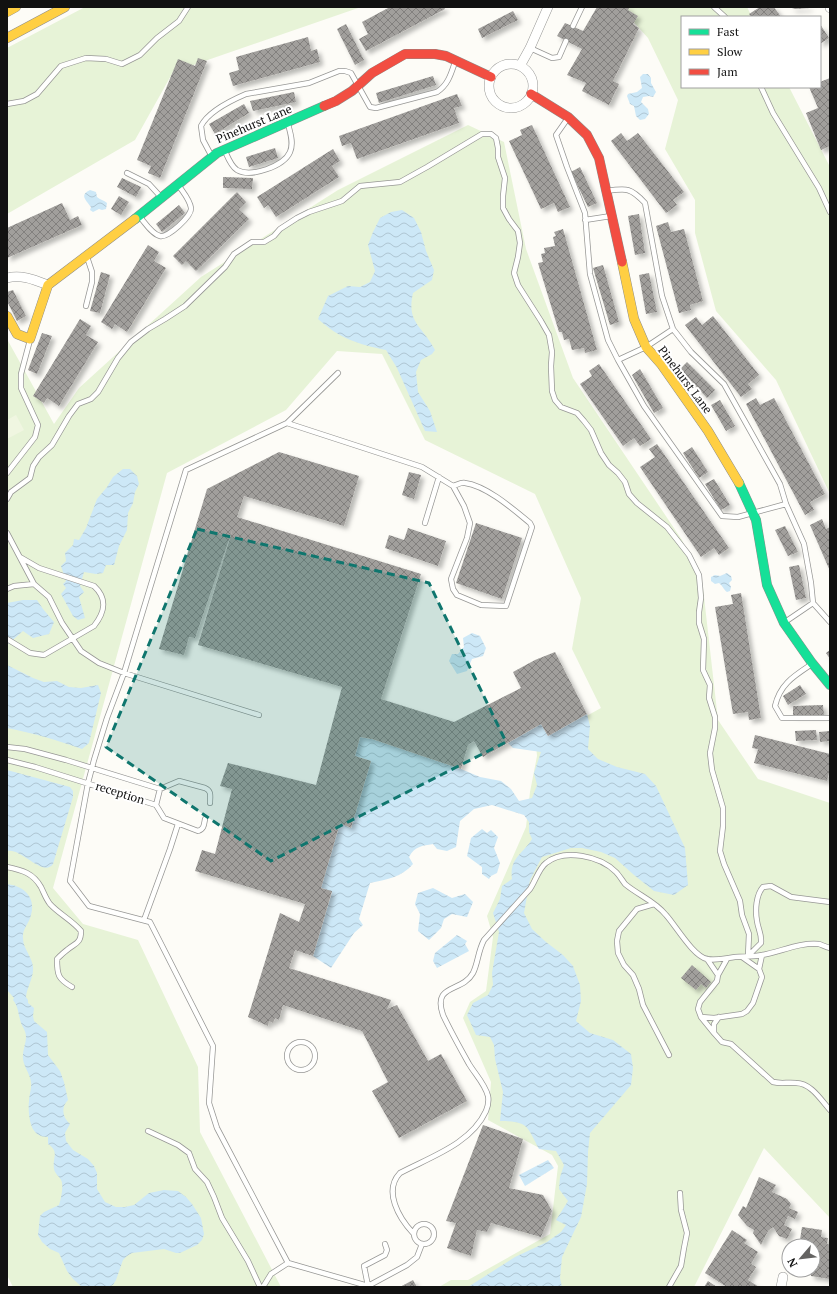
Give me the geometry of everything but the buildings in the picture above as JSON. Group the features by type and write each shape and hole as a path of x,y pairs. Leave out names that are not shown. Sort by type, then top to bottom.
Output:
{"street":[{"path":"7,12 16,7"},
{"path":"7,38 65,7"},
{"path":"520,66 530,48 548,7"},
{"name":"Pinehurst Lane","path":"48,285 212,157 224,150 336,101 372,73 405,54 435,54 446,56 491,77"},
{"path":"507,64 520,66 526,70 533,81 531,94 528,100 516,107 503,106 497,102 490,91 491,77 495,71 507,64"},
{"name":"Pinehurst Lane","path":"531,94 568,117 587,135 600,158 634,319 646,347 661,364 708,431 741,486 756,520 767,585 784,623 812,663 830,685"},
{"path":"7,278 14,276 32,279 48,285 30,339 17,334 7,316"}],"lane":[{"path":"7,104 24,101 37,94 61,66 86,58 106,59 122,64 140,55 157,38 179,21 188,7"},
{"path":"573,26 582,7"},
{"path":"714,7 724,16"},
{"path":"530,48 552,58 559,57 566,41"},
{"path":"212,157 203,140 201,126 204,120 237,98 246,94 309,83 339,71 345,71 351,73 370,107 376,108 437,92 444,88 456,61"},
{"path":"761,88 773,114 815,181 830,212"},
{"path":"568,117 556,135 566,167 585,213 590,274 608,340 618,360 644,406 722,516 738,517 786,504"},
{"path":"224,150 232,165 238,170 248,172 268,169 284,159 290,152 292,142 287,123"},
{"path":"7,499 11,492 30,478 33,466 39,457 52,445 78,404 91,399 98,392 118,358 132,342 148,329 185,306 225,267 234,254 252,242 264,242 274,236 280,229 308,212 342,201 360,186 400,182 482,134 491,134 496,138 498,157 505,178 503,208 518,231 520,242 514,273 518,285 541,321 548,335 552,352 552,392 555,400 561,407 577,413 584,420 591,430 601,453 609,465 625,482 630,494 637,503 667,528 689,554 699,575 701,598 699,623 704,639 703,670 710,685 710,698 715,717 715,728 710,753 712,770 723,808 723,826 720,851 740,901 742,915 749,934 748,956"},
{"path":"127,173 149,184 161,198"},
{"path":"138,216 154,233 159,236 165,236 172,231 189,215 191,210 189,202 178,184"},
{"path":"607,191 624,189 636,193 646,203 662,296 674,329 691,352 724,384 780,484 786,504 804,544 813,603 830,622"},
{"path":"585,220 612,216"},
{"path":"86,256 92,272 92,282 86,306"},
{"path":"618,360 646,347 674,329"},
{"path":"7,474 35,437 38,425 21,388 21,374 30,339"},
{"path":"338,373 287,423 186,470 124,673 107,718 92,768 70,881 89,906 150,922 213,1046 209,1103 217,1128 288,1263 368,1286 407,1265 416,1256 422,1244"},
{"path":"287,423 422,467 453,486 464,506 470,523 451,579 453,589 457,595 481,605 506,606 532,527 530,523 500,500 480,488 464,482 453,486"},
{"path":"425,523 439,477"},
{"path":"7,533 34,584 49,597 62,623 81,651 99,663 124,673 259,715"},
{"path":"7,639 30,653 44,655 94,626 100,618 103,610 104,603 100,591 94,586 39,568 20,557"},
{"path":"7,589 14,586 34,584"},
{"path":"784,623 813,603"},
{"path":"812,663 791,678 778,695 775,706 782,718 830,718"},
{"name":"reception","path":"7,747 25,749 160,788 179,781 205,788 208,789 210,793 210,803"},
{"name":"reception","path":"7,760 156,805 164,818 198,831 202,830 204,827 205,819"},
{"path":"156,805 160,788"},
{"path":"144,920 178,824"},
{"path":"414,1233 414,1230 419,1224 426,1223 432,1227 434,1233 433,1239 428,1243 422,1244 416,1240 414,1233 404,1222 394,1200 392,1188 395,1178 400,1173 459,1142 474,1129 484,1115 488,1106 488,1097 485,1089 460,1049 443,1015 440,1007 440,1000 446,991 467,980 473,973 481,946 491,932 535,883 542,866 546,862 574,854 589,857 616,871 625,883 661,908 693,950 707,959 718,975"},
{"path":"7,867 23,871 34,878 49,903 75,924 81,931 81,938 77,943 57,959 57,971 62,981 72,987"},
{"path":"748,956 761,943 762,936 757,922 756,906 760,891 763,887 771,886 790,897 830,902"},
{"path":"654,904 637,909 619,932 617,940 618,953 624,965 636,982 643,1005 670,1055"},
{"path":"707,959 727,959 762,955 806,944 819,944 830,948"},
{"path":"701,1016 708,1018 720,1017 742,1014 747,1011 753,1004 762,978 759,970 762,955"},
{"path":"742,957 759,970"},
{"path":"727,959 718,975 717,981 700,1002 698,1009 701,1016 722,1042 731,1044 773,1082 780,1084 798,1083 809,1087 830,1110"},
{"path":"714,1033 714,1024 720,1017"},
{"path":"294,1044 308,1044 314,1052 313,1061 307,1068 299,1070 295,1069 289,1063 287,1055 288,1051 294,1044"},
{"path":"148,1131 178,1145 189,1154 195,1169 207,1182 222,1218 248,1261 261,1287 270,1274 288,1263"},
{"path":"669,1287 681,1266 687,1233 681,1210 680,1193"},
{"path":"368,1286 364,1266 385,1256 387,1250 385,1244"}],"highlighted area":[{"path":"197,529 429,583 506,742 271,861 106,747"}],"green space":[{"path":"85,7 361,7 173,72 135,140 7,214 7,48"},
{"path":"620,7 747,7 752,16 681,16 681,88 790,88 830,167 830,494 776,380 716,311 695,233 695,200 665,149 678,100 648,38"},
{"path":"468,125 504,142 526,249 573,378 682,540 703,588 718,720 758,779 830,803 830,1218 764,1148 694,1287 439,1287 451,1280 468,1280 550,1234 558,1166 552,1155 488,1120 491,1082 463,1018 470,1002 486,991 493,937 487,916 526,827 530,792 537,756 536,744 601,708 572,649 581,598 535,494 425,440 382,354 337,351 286,410 167,473 53,888 83,924 138,940 198,1067 200,1132 281,1287 13,1287 7,1275 7,339 54,424 79,388 201,277 338,190"},
{"path":"16,415 24,430 7,439 7,420"}],"water":[{"path":"643,74 648,74 651,78 651,83 656,92 653,97 643,97 641,102 648,109 649,114 645,119 640,120 636,116 634,106 630,104 627,96 628,94 637,92 642,88 640,77"},
{"path":"90,190 96,192 97,197 107,203 106,209 99,209 93,212 90,210 91,207 84,196"},
{"path":"402,210 414,218 421,232 426,251 434,270 432,280 413,293 411,303 414,318 417,324 435,350 432,354 421,360 416,372 418,392 430,411 437,432 425,431 397,368 386,350 350,340 326,326 318,319 328,296 348,286 360,287 370,282 375,271 368,245 373,232 380,218 391,212"},
{"path":"123,469 130,469 137,476 139,484 128,513 127,530 119,546 114,565 106,565 103,573 96,574 84,572 80,586 84,592 79,597 85,618 78,620 73,616 61,594 66,588 63,584 66,581 61,566 66,561 65,553 73,545 74,539 79,540 86,528 97,499 113,477"},
{"path":"727,573 731,576 732,580 729,583 731,587 730,591 727,592 719,583 715,584 711,581 711,577 715,575 720,576"},
{"path":"23,600 37,600 54,622 49,634 33,638 23,631 7,645 7,603"},
{"path":"472,633 480,636 486,648 483,656 472,659 467,671 457,674 449,661 452,654 458,654 464,647 463,638"},
{"path":"7,665 44,682 57,681 69,687 81,688 98,685 101,693 89,743 82,749 45,737 7,728"},
{"path":"587,714 590,726 588,749 598,759 617,767 645,774 656,786 685,848 688,885 674,895 654,891 615,858 601,852 582,848 571,848 542,857 530,880 524,913 532,929 563,955 573,966 580,985 581,1001 576,1021 590,1033 613,1040 631,1054 633,1068 631,1085 590,1133 587,1184 581,1217 562,1257 560,1278 562,1287 468,1287 515,1257 547,1242 561,1232 566,1225 556,1220 568,1201 559,1189 560,1177 564,1165 556,1151 539,1149 526,1126 516,1122 500,1121 503,1092 495,1059 494,1045 490,1037 476,1035 467,1015 473,1003 488,995 493,985 492,973 499,932 493,913 500,899 502,886 512,879 515,861 532,839 529,832 529,822 524,815 492,805 474,809 460,821 456,847 447,851 437,849 433,844 416,849 409,857 413,864 404,872 388,879 370,883 359,919 363,925 354,933 331,968 313,956 332,892 321,888 340,823 351,828 371,761 355,756 360,737 372,739 461,769 480,777 501,781 511,789 519,801 532,798 537,785 534,773 541,752 513,748 508,743 541,724 548,736"},
{"path":"7,770 70,787 73,791 73,797 53,864 49,867 38,865 19,853 7,851"},
{"path":"482,829 487,833 491,830 498,837 494,848 500,863 497,873 489,879 482,874 482,867 467,856 471,838"},
{"path":"7,884 19,887 23,890 30,898 32,903 31,915 23,935 24,946 31,959 33,967 26,997 28,1003 34,1008 34,1021 47,1032 48,1055 60,1071 64,1082 68,1100 64,1106 63,1112 65,1118 70,1124 65,1133 66,1141 73,1150 88,1159 94,1166 97,1173 97,1189 105,1202 116,1207 125,1207 134,1205 149,1193 164,1190 178,1191 192,1204 201,1218 204,1234 202,1240 197,1245 180,1253 164,1249 132,1253 123,1260 116,1280 113,1285 108,1287 82,1287 67,1271 59,1253 50,1249 42,1242 38,1235 40,1216 44,1212 59,1205 62,1182 55,1171 55,1153 52,1147 48,1144 48,1137 36,1133 32,1127 30,1118 29,1099 31,1082 23,1056 26,1035 13,1000 14,998 7,990"},
{"path":"433,888 452,898 465,894 473,902 467,917 452,914 444,919 441,928 429,940 418,931 420,914 415,904 418,893"},
{"path":"457,935 467,941 465,944 469,951 437,968 433,961 435,953"},
{"path":"548,1160 554,1168 525,1186 519,1175"}],"traffic: fast":[{"path":"135,219 217,153 324,106"},
{"path":"739,483 756,520 767,585 784,623 812,663 830,685"}],"traffic: slow":[{"path":"7,12 16,7"},
{"path":"7,38 65,7"},
{"path":"7,316 17,334 30,339 48,285 135,219"},
{"path":"622,262 634,319 646,347 661,364 708,431 739,483"}],"traffic: jam":[{"path":"324,106 336,101 352,91 372,73 405,54 435,54 446,56 491,77"},
{"path":"531,94 568,117 587,135 599,158 622,262"}]}
